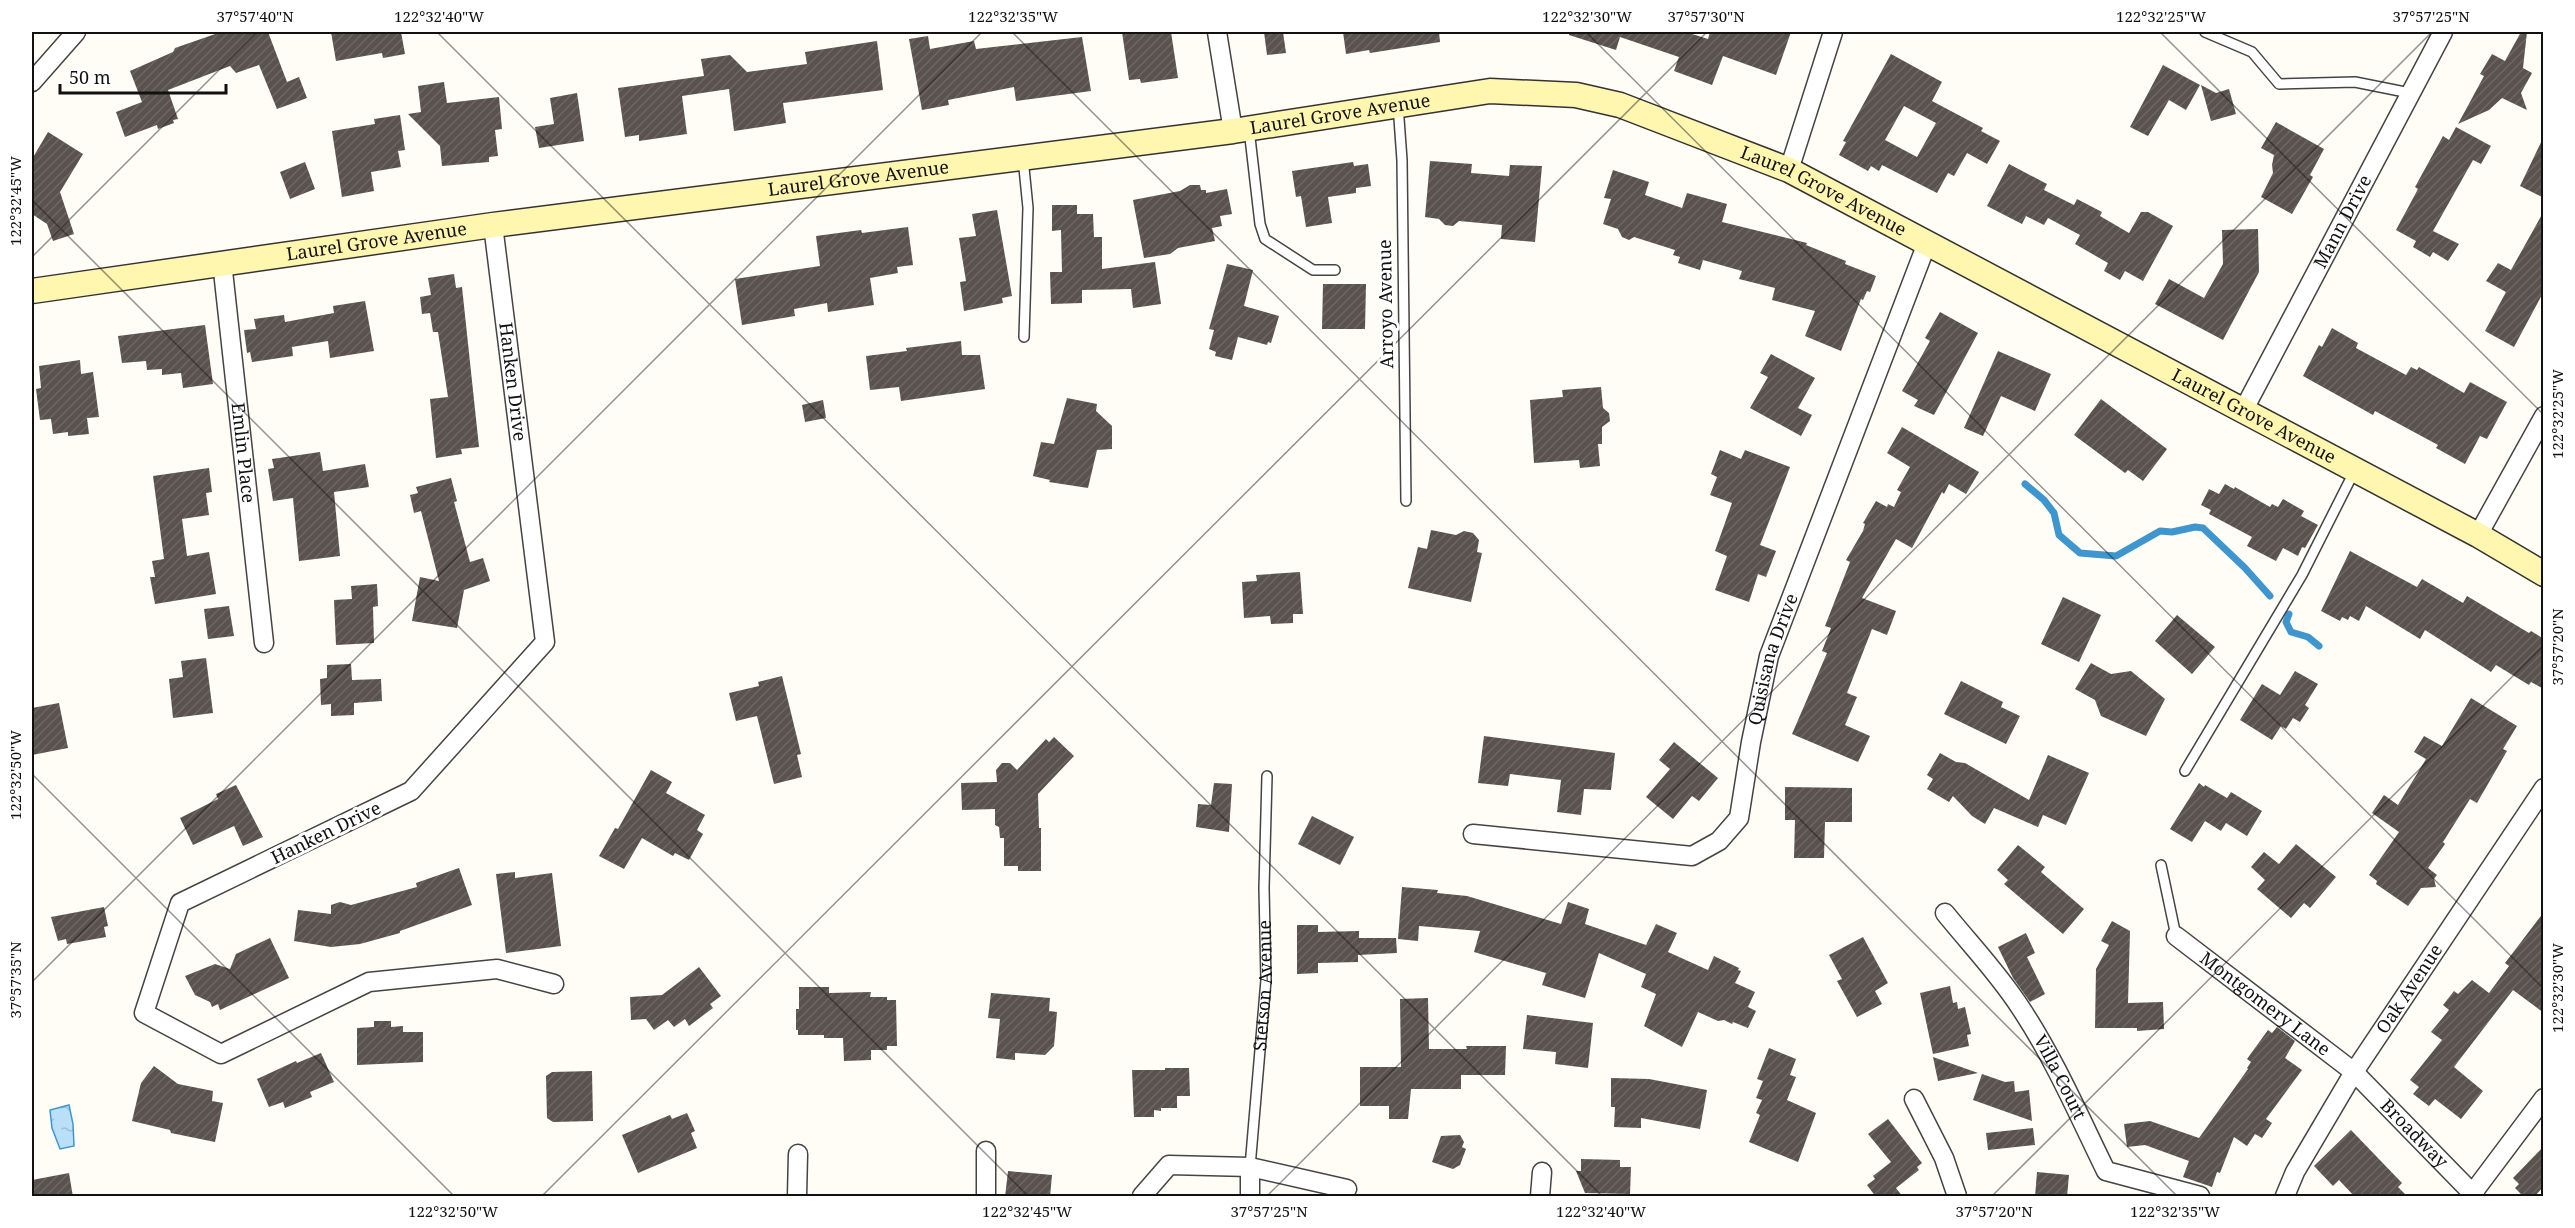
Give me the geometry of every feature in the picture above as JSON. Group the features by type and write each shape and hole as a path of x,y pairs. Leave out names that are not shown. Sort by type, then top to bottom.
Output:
{"street":[{"path":"32,82 76,32"},
{"path":"1217,32 1241,130"},
{"path":"1789,170 1833,32"},
{"name":"Mann Drive","path":"2243,411 2443,32"},
{"name":"Laurel Grove Avenue","path":"32,291 222,262 494,225 1241,130 1491,91 1576,94 1620,105 1789,170 2478,535 2544,574"},
{"name":"Hanken Drive","path":"494,225 546,642 411,791 180,903 144,1013 221,1053 369,982 497,969 554,984"},
{"name":"Quisisana Drive","path":"1473,834 1692,856 1719,841 1739,818 1751,742 1769,656 1927,243"},
{"name":"Emlin Place","path":"222,262 264,643"},
{"path":"2478,535 2544,416"},
{"name":"Oak Avenue","path":"2285,1197 2295,1172 2354,1072 2544,788"},
{"name":"Villa Court","path":"1946,913 1978,954 1996,972 2022,1008 2078,1111 2106,1171 2199,1197"},
{"name":"Montgomery Lane","path":"2176,936 2354,1072"},
{"name":"Broadway","path":"2354,1072 2474,1195"},
{"path":"2474,1195 2544,1098"},
{"path":"1914,1099 1944,1158 1957,1197"},
{"path":"986,1151 986,1197"},
{"path":"797,1197 798,1154"},
{"path":"1142,1197 1169,1165 1250,1167 1347,1189"},
{"name":"Stetson Avenue","path":"1250,1167 1250,1197"},
{"path":"1540,1197 1542,1172"}],"lane":[{"path":"2205,32 2252,52 2279,84 2355,82 2410,93"},
{"name":"Arroyo Avenue","path":"1398,105 1402,160 1406,501"},
{"path":"1241,130 1265,239 1313,270 1335,270"},
{"path":"1023,158 1028,208 1023,337"},
{"path":"2185,771 2302,575 2355,470"},
{"name":"Stetson Avenue","path":"1250,1167 1266,980 1264,888 1267,776"},
{"path":"2161,865 2176,936"}],"water":[{"path":"69,1105 74,1146 60,1149 52,1128 50,1110"}],"building":[{"path":"221,32 268,32 287,82 299,77 307,98 277,109 259,65 236,73 230,66 168,90 178,119 173,120 174,123 158,129 157,125 125,137 116,112 142,102 130,71 173,52 175,48"},
{"path":"331,32 401,32 405,54 383,58 382,53 336,61"},
{"path":"1122,32 1171,32 1178,78 1141,83 1140,79 1129,80"},
{"path":"1264,32 1283,32 1286,53 1267,55"},
{"path":"1343,32 1439,32 1440,42 1370,53 1369,50 1346,54"},
{"path":"1569,32 1686,32 1708,39 1710,32 1791,32 1776,75 1723,56 1712,85 1674,71 1679,57 1620,37 1616,50 1569,35"},
{"path":"2521,32 2527,32 2523,68 2532,73 2521,93 2527,110 2502,98 2489,110 2458,124 2484,76 2480,74 2492,54 2505,61"},
{"path":"928,36 930,49 974,41 976,49 1082,37 1091,91 1016,101 1014,87 948,100 949,105 922,110 909,39"},
{"path":"877,41 883,90 783,103 786,123 734,131 729,89 682,96 687,134 639,141 639,135 625,137 618,88 704,76 701,59 730,55 747,72 807,64 805,52"},
{"path":"1891,54 1942,82 1932,101 1983,128 1981,131 2000,141 1987,164 1967,153 1954,176 1948,173 1937,193 1882,165 1879,171 1871,166 1868,171 1839,155 1846,142 1843,141","holes":["1904,106 1936,123 1917,157 1885,140"]},
{"path":"2163,65 2200,85 2186,110 2169,100 2148,136 2130,127"},
{"path":"444,82 447,103 499,97 502,129 495,130 498,156 489,157 489,162 442,166 440,146 408,114 421,112 418,86"},
{"path":"2201,85 2216,93 2229,89 2236,114 2211,121"},
{"path":"577,93 584,141 539,148 535,127 554,124 550,98"},
{"path":"400,115 405,150 398,151 401,167 371,172 374,191 342,197 332,131 375,124 374,119"},
{"path":"2276,122 2324,149 2310,175 2313,177 2292,214 2261,197 2273,173 2274,155 2261,148"},
{"path":"2456,127 2491,146 2481,164 2473,160 2433,231 2459,244 2448,261 2433,252 2430,257 2413,247 2416,241 2396,230 2418,189 2415,187 2443,136 2449,140"},
{"path":"48,132 83,154 60,192 74,234 53,241 47,224 32,214 32,159"},
{"path":"2544,136 2544,198 2520,186"},
{"path":"1430,161 1472,164 1471,173 1509,176 1510,165 1542,166 1535,242 1501,239 1502,225 1459,221 1453,226 1445,225 1439,219 1425,217"},
{"path":"305,162 315,189 290,199 280,172"},
{"path":"1353,162 1354,166 1368,164 1371,186 1356,188 1356,193 1328,197 1332,223 1306,227 1301,196 1296,197 1292,171"},
{"path":"2009,164 2047,184 2044,190 2074,205 2077,199 2102,212 2100,216 2129,233 2141,212 2148,212 2173,226 2143,281 2125,271 2120,280 2104,271 2108,263 2075,244 2080,235 2048,218 2044,225 2026,216 2022,224 1987,206"},
{"path":"1613,170 1649,182 1645,195 1682,208 1687,193 1727,204 1722,222 1807,243 1806,245 1846,261 1845,264 1876,276 1870,292 1867,291 1863,300 1861,299 1841,351 1805,336 1815,311 1772,300 1775,288 1739,279 1742,271 1703,260 1700,270 1678,263 1680,257 1673,255 1675,250 1634,237 1629,240 1622,237 1618,229 1603,224 1611,199 1604,198"},
{"path":"1190,185 1200,185 1201,190 1206,190 1206,193 1227,189 1232,214 1220,216 1222,226 1212,228 1215,241 1178,248 1170,254 1144,258 1133,200 1180,191"},
{"path":"1052,205 1077,205 1077,214 1093,214 1094,237 1102,237 1102,269 1155,262 1161,304 1133,308 1131,289 1082,290 1082,303 1051,304 1050,272 1062,272 1061,230 1052,231"},
{"path":"997,210 1012,296 1002,298 1003,303 964,311 960,282 966,281 959,238 976,236 972,214"},
{"path":"2544,211 2544,291 2514,347 2485,331 2506,292 2486,281 2498,263 2511,270"},
{"path":"908,227 913,265 897,267 898,273 870,278 874,305 828,312 827,303 794,309 795,316 742,325 735,279 820,266 816,236"},
{"path":"2258,229 2259,272 2223,340 2155,304 2169,279 2204,298 2223,264 2222,230"},
{"path":"1227,264 1253,270 1244,306 1279,316 1271,343 1268,342 1267,345 1238,337 1232,360 1215,356 1216,352 1209,349 1214,330 1209,329"},
{"path":"454,274 456,288 462,287 479,447 461,449 462,454 436,458 430,399 448,397 438,332 433,332 430,313 422,314 420,297 431,295 428,278"},
{"path":"1323,284 1366,284 1365,329 1322,329"},
{"path":"365,301 374,351 330,358 328,341 292,347 293,356 252,362 250,352 247,353 244,330 256,329 254,319 284,315 285,322 334,313 333,306"},
{"path":"1940,312 1978,333 1934,415 1914,406 1918,400 1902,391 1930,341 1925,338"},
{"path":"205,325 213,384 183,388 181,373 162,375 162,369 147,370 146,361 122,363 118,336"},
{"path":"2332,328 2358,343 2356,348 2406,375 2411,367 2417,370 2419,367 2464,393 2470,382 2507,402 2487,439 2480,436 2465,464 2436,448 2438,445 2375,411 2373,415 2303,376 2319,345 2322,347"},
{"path":"961,341 962,355 980,355 985,389 901,401 899,387 870,390 866,356"},
{"path":"1998,351 2051,374 2035,411 2001,396 1983,436 1964,428"},
{"path":"1771,354 1815,378 1798,408 1812,415 1801,436 1750,408 1768,377 1760,373"},
{"path":"80,360 81,374 93,372 99,417 87,418 89,434 68,436 68,432 53,434 51,419 40,420 36,389 41,388 39,366"},
{"path":"1601,387 1603,408 1609,413 1610,421 1602,427 1602,444 1598,444 1600,466 1580,468 1579,460 1534,463 1530,400 1563,397 1562,390"},
{"path":"1067,398 1097,404 1096,411 1112,426 1112,449 1097,450 1088,488 1049,482 1050,480 1033,476 1041,442 1054,444"},
{"path":"2101,399 2167,449 2143,481 2128,470 2125,473 2074,435"},
{"path":"823,400 826,418 805,422 802,405"},
{"path":"1902,427 1979,472 1966,494 1949,484 1944,494 1942,492 1912,548 1896,539 1862,598 1896,611 1887,635 1872,629 1847,693 1857,697 1845,725 1870,736 1858,762 1792,734 1827,653 1822,651 1831,628 1825,626 1850,562 1846,560 1863,531 1865,524 1863,523 1876,501 1887,507 1888,504 1894,507 1901,492 1897,490 1910,467 1887,453"},
{"path":"1720,450 1741,459 1745,450 1790,467 1760,545 1776,551 1766,577 1758,574 1749,602 1715,590 1727,556 1715,551 1732,503 1710,495 1717,477 1711,474"},
{"path":"320,452 323,471 365,464 369,487 334,492 340,556 299,561 293,498 273,501 268,469 274,468 272,459"},
{"path":"209,468 212,492 206,493 209,515 182,519 187,556 209,552 216,594 155,604 150,577 155,577 152,561 164,559 153,476"},
{"path":"451,478 457,501 454,502 470,562 483,558 490,581 464,590 457,628 412,621 420,577 439,581 421,511 414,513 410,495 418,493 416,487"},
{"path":"2225,484 2234,489 2235,487 2270,507 2272,504 2278,507 2283,499 2304,511 2301,516 2318,525 2298,556 2283,548 2276,561 2247,546 2252,537 2209,514 2211,510 2201,505 2209,489 2219,494"},
{"path":"1431,530 1456,535 1464,531 1473,533 1479,540 1477,552 1482,553 1471,602 1408,588 1418,547 1427,549"},
{"path":"2350,551 2417,587 2422,579 2463,603 2467,596 2529,633 2531,631 2544,639 2544,689 2531,682 2529,685 2496,665 2491,672 2425,630 2420,639 2366,606 2359,621 2350,616 2348,620 2342,617 2340,621 2321,611"},
{"path":"1300,572 1303,614 1293,614 1293,623 1271,624 1270,616 1244,618 1242,582 1257,581 1256,575"},
{"path":"377,584 378,606 373,607 374,643 336,645 334,600 352,599 351,586"},
{"path":"2063,597 2101,615 2079,662 2041,644"},
{"path":"229,606 234,636 208,639 204,609"},
{"path":"2177,615 2215,647 2192,674 2155,641"},
{"path":"206,658 213,713 173,718 169,679 183,677 181,661"},
{"path":"2091,663 2111,674 2131,671 2165,699 2146,736 2101,716 2095,700 2075,689"},
{"path":"351,664 352,680 381,679 382,701 354,703 354,715 331,716 331,704 321,705 320,679 327,678 327,665"},
{"path":"2295,671 2318,684 2305,705 2309,708 2300,722 2293,718 2286,729 2281,726 2272,740 2240,720 2262,684 2280,695"},
{"path":"782,676 801,754 797,755 802,777 774,784 757,716 736,721 729,693 759,686 758,682"},
{"path":"1961,681 2003,702 2001,707 2020,716 2006,744 1944,714"},
{"path":"2471,698 2517,726 2503,749 2507,751 2477,803 2470,799 2443,842 2445,844 2428,868 2437,875 2434,879 2436,887 2421,888 2408,906 2376,884 2377,881 2369,875 2399,832 2372,813 2384,795 2398,805 2426,759 2414,752 2424,736 2442,746"},
{"path":"59,703 68,748 32,755 32,708"},
{"path":"1484,736 1615,753 1611,790 1584,789 1581,815 1557,812 1561,780 1510,774 1508,786 1478,783"},
{"path":"1054,737 1074,756 1038,794 1041,871 1018,871 1018,866 1004,866 1004,838 1000,838 999,827 995,825 995,809 962,810 961,783 997,782 996,770 1002,763 1010,763 1017,770 1046,739 1049,742"},
{"path":"1674,742 1718,778 1699,801 1692,796 1673,819 1646,797 1670,769 1659,760"},
{"path":"1940,753 1956,762 1965,763 2029,800 2048,755 2089,773 2066,825 2043,815 2038,827 1994,808 1985,824 1972,816 1953,796 1949,802 1927,789 1933,779 1927,775"},
{"path":"651,770 672,782 666,793 705,815 697,830 703,834 689,860 675,853 673,856 642,838 624,869 599,856 615,828 618,829"},
{"path":"1214,783 1232,784 1229,832 1196,827 1198,804 1211,805"},
{"path":"2199,783 2227,798 2231,792 2262,811 2247,836 2226,823 2221,831 2205,821 2192,842 2170,829"},
{"path":"236,785 263,837 243,846 234,826 193,845 180,818 218,799 216,794"},
{"path":"1785,787 1852,788 1852,822 1825,822 1824,858 1794,858 1795,820 1785,820"},
{"path":"1312,816 1354,837 1340,865 1298,844"},
{"path":"2296,844 2336,877 2310,908 2304,903 2291,918 2257,889 2265,880 2251,867 2264,852 2279,864"},
{"path":"2018,845 2045,867 2041,872 2084,909 2063,934 2004,884 2008,880 1997,870"},
{"path":"459,868 472,905 400,931 400,933 360,944 331,947 294,941 298,910 331,914 331,905 340,902 351,905 417,887 416,883"},
{"path":"515,872 515,878 552,873 561,946 506,953 496,874"},
{"path":"1402,887 1438,890 1437,893 1467,896 1561,924 1568,902 1589,909 1585,924 1646,945 1656,924 1677,933 1668,952 1708,970 1714,956 1739,968 1738,970 1741,971 1735,983 1755,992 1748,1007 1756,1011 1748,1028 1733,1022 1732,1024 1724,1020 1718,1021 1698,1012 1682,1047 1644,1026 1656,994 1641,987 1646,974 1599,953 1585,998 1542,985 1546,973 1474,952 1480,931 1419,926 1418,941 1398,939"},
{"path":"104,907 108,926 104,927 106,937 67,944 66,939 58,941 51,917"},
{"path":"2544,912 2544,1013 2513,990 2454,1067 2483,1091 2461,1119 2435,1099 2429,1106 2413,1094 2419,1087 2410,1080 2442,1040 2431,1032 2449,1010 2443,1005 2454,991 2458,994 2472,980 2489,993 2509,966 2505,963"},
{"path":"2112,921 2130,931 2128,1003 2163,1002 2164,1029 2137,1031 2137,1028 2095,1028 2096,969 2109,945 2101,941"},
{"path":"1297,925 1318,925 1318,932 1359,931 1359,938 1396,938 1397,953 1358,955 1358,962 1318,963 1318,973 1297,974"},
{"path":"2026,933 2035,953 2027,957 2045,994 2030,1002 2013,978 1998,947"},
{"path":"1863,937 1888,983 1875,991 1882,1004 1857,1017 1837,981 1842,979 1829,955"},
{"path":"270,938 289,978 220,1010 218,1004 212,1007 210,1002 195,995 185,976 215,964 230,969 236,954"},
{"path":"699,967 721,996 710,1004 713,1008 689,1026 685,1019 674,1027 668,1020 654,1030 646,1019 631,1020 630,997 662,995"},
{"path":"1950,986 1953,1003 1957,1002 1958,1009 1965,1007 1971,1034 1967,1035 1969,1046 1933,1054 1920,993"},
{"path":"799,987 829,987 829,993 871,992 870,997 887,997 887,1000 896,1000 897,1046 887,1046 887,1050 871,1050 871,1060 844,1061 843,1038 798,1035 796,1009 799,1009"},
{"path":"991,993 1050,998 1049,1011 1057,1012 1054,1046 1045,1055 1015,1053 1015,1060 996,1058 1000,1019 988,1018"},
{"path":"1428,998 1429,1049 1506,1046 1505,1075 1461,1075 1461,1089 1411,1089 1408,1119 1389,1119 1389,1106 1360,1106 1360,1067 1401,1067 1400,999"},
{"path":"1527,1015 1593,1023 1588,1068 1555,1064 1556,1052 1523,1049"},
{"path":"374,1021 391,1021 391,1027 403,1026 403,1032 423,1032 423,1062 357,1065 357,1028 374,1027"},
{"path":"2277,1027 2295,1041 2285,1058 2302,1070 2266,1119 2272,1123 2262,1138 2255,1134 2247,1146 2234,1137 2212,1187 2183,1177 2189,1161 2145,1145 2127,1147 2124,1124 2150,1121 2199,1138 2248,1069 2251,1062 2247,1059 2268,1030 2272,1033"},
{"path":"1769,1048 1796,1059 1790,1075 1796,1077 1787,1100 1816,1113 1798,1162 1749,1142 1760,1115 1756,1113 1762,1100 1756,1098 1763,1081 1757,1079"},
{"path":"321,1053 334,1082 310,1092 312,1097 285,1108 283,1102 269,1107 257,1079 296,1061 297,1063"},
{"path":"1933,1057 1978,1073 1938,1081"},
{"path":"154,1066 178,1084 213,1091 212,1101 223,1103 215,1142 171,1133 170,1130 132,1121 141,1083"},
{"path":"1165,1068 1189,1068 1190,1096 1177,1096 1177,1108 1154,1110 1154,1117 1134,1117 1132,1070 1165,1070"},
{"path":"592,1071 593,1121 553,1122 547,1118 546,1076 552,1072"},
{"path":"1982,1074 2005,1082 2014,1081 2015,1092 2029,1090 2032,1121 1973,1100"},
{"path":"1611,1078 1649,1079 1707,1090 1700,1129 1641,1118 1641,1128 1614,1127 1615,1107 1611,1107"},
{"path":"687,1113 695,1131 691,1133 697,1148 638,1173 622,1135 670,1115 672,1119"},
{"path":"1888,1119 1922,1163 1917,1167 1919,1170 1896,1188 1903,1197 1876,1197 1867,1185 1875,1179 1873,1176 1891,1162 1868,1134"},
{"path":"2033,1128 2035,1145 1988,1150 1986,1133"},
{"path":"2351,1130 2402,1183 2398,1187 2408,1197 2355,1197 2339,1180 2333,1186 2314,1166"},
{"path":"1460,1135 1464,1142 1462,1147 1466,1149 1460,1165 1453,1169 1432,1162 1441,1136"},
{"path":"2544,1146 2544,1186 2534,1197 2524,1197 2515,1188 2519,1184 2513,1178"},
{"path":"1581,1159 1620,1160 1620,1167 1631,1167 1630,1194 1585,1193 1576,1171 1581,1171"},
{"path":"1008,1171 1052,1175 1050,1197 1005,1197"},
{"path":"2037,1172 2069,1175 2067,1197 2035,1197"},
{"path":"69,1173 73,1197 32,1197 32,1180"}],"waterway":[{"path":"2025,484 2044,500 2054,513 2059,535 2080,553 2116,556 2160,531 2172,532 2195,527 2203,528 2245,568 2270,596"},
{"path":"2289,614 2286,622 2291,632 2308,637 2319,646"}]}
